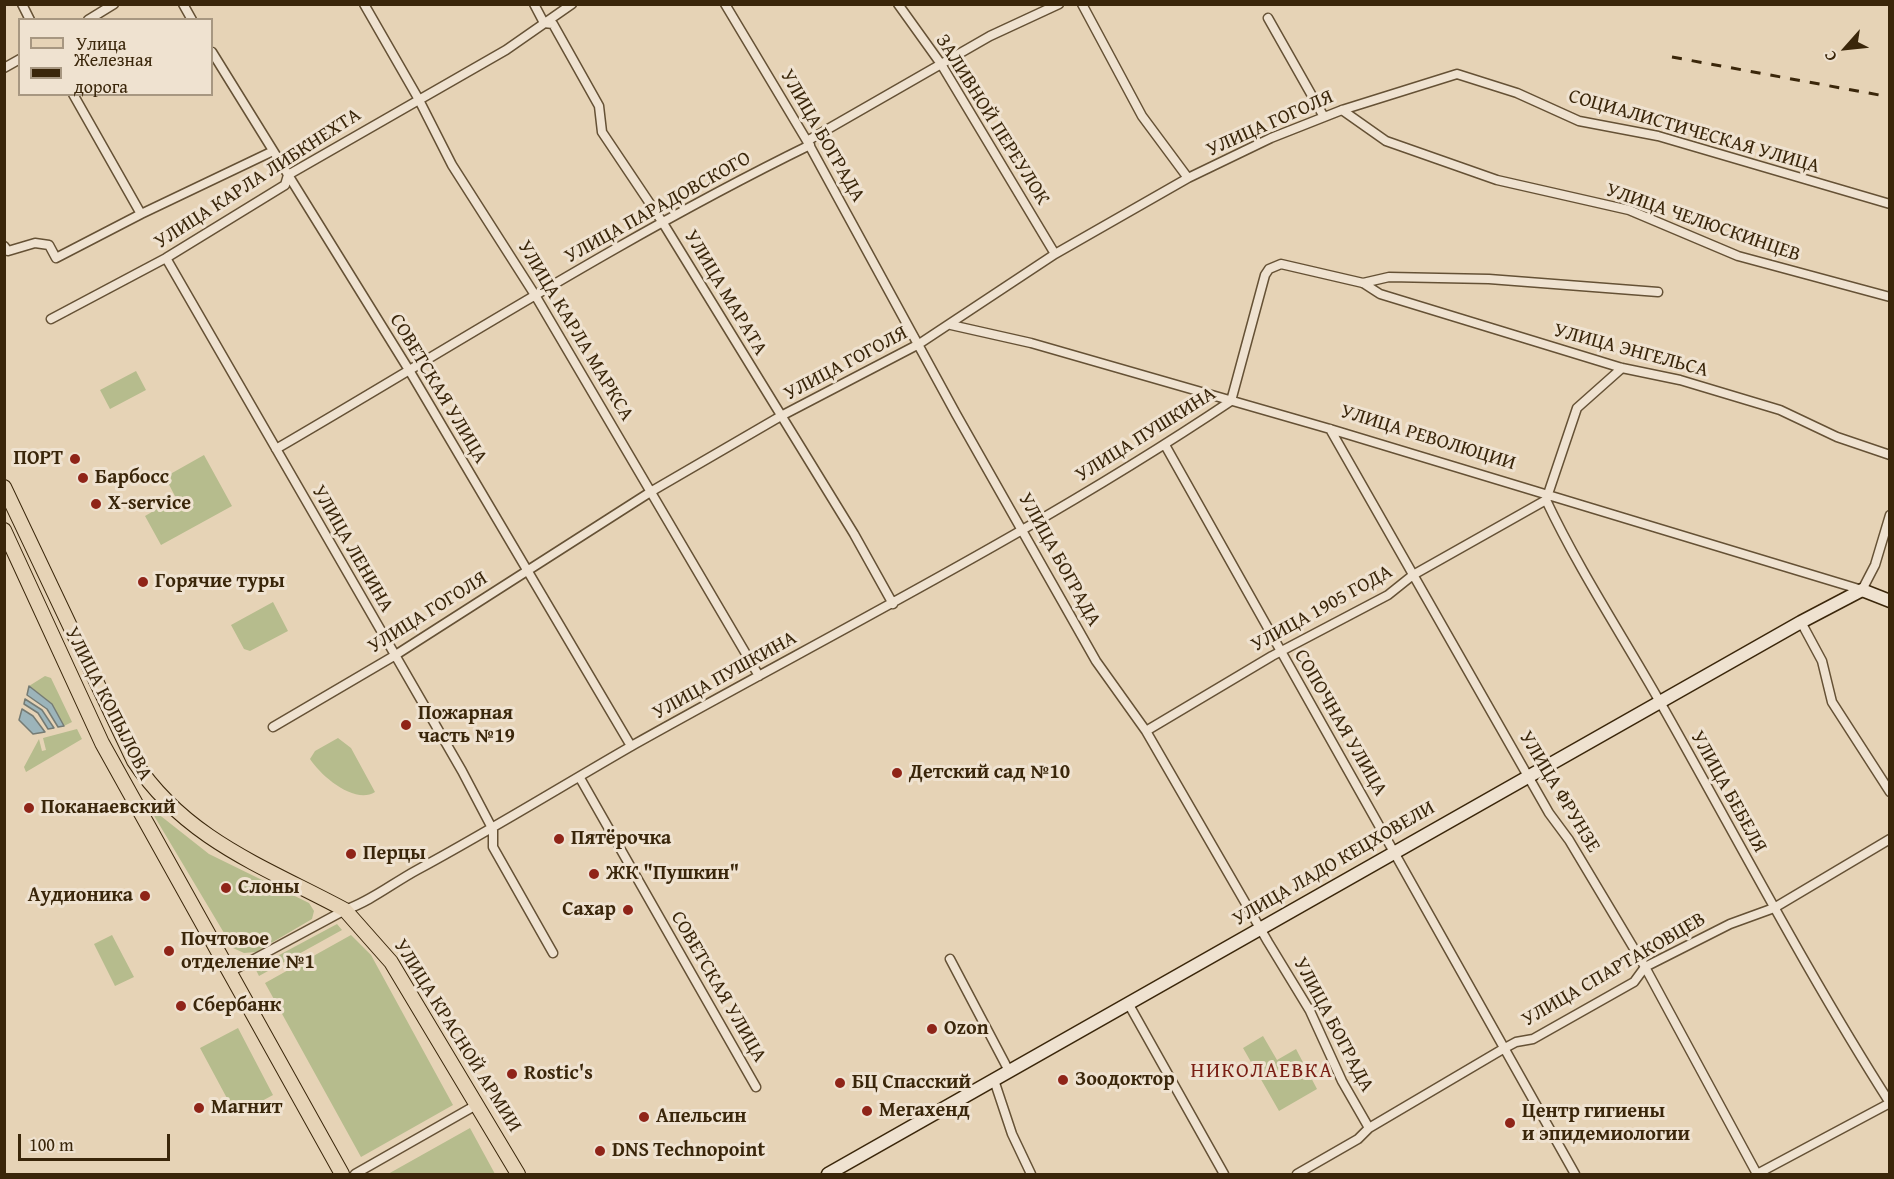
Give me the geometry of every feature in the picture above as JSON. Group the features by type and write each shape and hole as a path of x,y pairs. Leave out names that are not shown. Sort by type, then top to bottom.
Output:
{"main road":[{"name":"УЛИЦА КОПЫЛОВА","path":"4,487 134,760 150,784"},
{"name":"УЛИЦА КОПЫЛОВА","path":"4,530 102,743 342,1174"},
{"name":"УЛИЦА РЕВОЛЮЦИИ","path":"1862,590 1890,601"},
{"name":"УЛИЦА ЛАДО КЕЦХОВЕЛИ","path":"828,1174 1659,701 1862,590"},
{"name":"УЛИЦА КРАСНОЙ АРМИИ","path":"150,784 178,814 211,840 345,910 391,962 518,1174"}],"street":[{"path":"22,4 29,18"},
{"path":"91,18 114,4"},
{"path":"183,4 191,18"},
{"name":"УЛИЦА КАРЛА МАРКСА","path":"364,4 418,98 452,165 535,295 759,676"},
{"name":"УЛИЦА МАРАТА","path":"534,4 544,22 553,24 599,106 602,132 663,222 893,604"},
{"name":"УЛИЦА КАРЛА ЛИБКНЕХТА","path":"51,319 166,258 285,185 288,175 418,98 506,50 572,4"},
{"name":"УЛИЦА БОГРАДА","path":"725,4 809,143 956,414 1096,661 1146,731 1310,1011 1342,1081 1369,1128"},
{"name":"ЗАЛИВНОЙ ПЕРЕУЛОК","path":"898,4 941,64 1055,254"},
{"name":"УЛИЦА ПАРАДОВСКОГО","path":"276,449 535,295 809,143 990,36 1059,4"},
{"path":"1083,6 1142,116 1188,178"},
{"path":"1268,18 1324,117"},
{"name":"СОВЕТСКАЯ УЛИЦА","path":"213,54 272,153 409,370 632,746"},
{"path":"4,68 18,60"},
{"name":"УЛИЦА ГОГОЛЯ","path":"273,727 394,656 652,491 781,416 919,344 951,325 1055,254 1188,178 1271,138 1342,110 1457,74"},
{"name":"СОЦИАЛИСТИЧЕСКАЯ УЛИЦА","path":"1457,74 1517,93 1579,121 1598,122 1658,136 1890,204"},
{"path":"4,246 8,251 41,242 49,245 56,258 141,214 74,96"},
{"name":"УЛИЦА ЧЕЛЮСКИНЦЕВ","path":"1342,110 1386,141 1497,180 1629,210 1738,256 1890,297"},
{"name":"УЛИЦА КАРЛА ЛИБКНЕХТА","path":"141,214 272,153"},
{"name":"УЛИЦА ЛЕНИНА","path":"166,258 453,755 493,830 493,848 553,953"},
{"name":"УЛИЦА ЭНГЕЛЬСА","path":"1231,401 1265,275 1269,269 1281,264 1363,283 1380,294 1622,368 1680,380 1780,410 1837,437 1890,455"},
{"name":"УЛИЦА ЭНГЕЛЬСА","path":"1363,283 1389,277 1489,279 1658,292"},
{"name":"УЛИЦА РЕВОЛЮЦИИ","path":"951,325 1031,344 1330,429 1546,497 1862,590"},
{"path":"1546,497 1577,408 1622,368"},
{"name":"УЛИЦА ПУШКИНА","path":"230,972 345,910 362,904 390,885 493,830 632,746 1023,531 1165,446 1231,401"},
{"name":"УЛИЦА ФРУНЗЕ","path":"1330,429 1528,775 1645,967 1757,1174"},
{"name":"СОПОЧНАЯ УЛИЦА","path":"1165,446 1575,1174"},
{"name":"УЛИЦА 1905 ГОДА","path":"1146,731 1281,653 1388,596 1413,575 1546,497"},
{"name":"УЛИЦА БЕБЕЛЯ","path":"1546,497 1566,543 1659,701 1774,908 1889,1103"},
{"path":"1862,590 1875,565 1890,515"},
{"path":"1801,622 1822,661 1832,702 1890,792"},
{"name":"СОВЕТСКАЯ УЛИЦА","path":"580,778 756,1087"},
{"name":"УЛИЦА СПАРТАКОВЦЕВ","path":"1297,1174 1358,1139 1369,1128 1503,1049 1516,1042 1533,1039 1634,982 1645,967 1730,924 1774,908 1890,840"},
{"path":"950,959 1009,1071"},
{"path":"1128,1003 1224,1174"},
{"path":"994,1080 1012,1134 1031,1174"},
{"path":"1757,1174 1889,1103"},
{"path":"355,1174 478,1104"}],"green space":[{"path":"136,371 146,390 110,409 100,390"},
{"path":"204,455 232,506 161,545 145,516 176,498 165,477"},
{"path":"273,602 288,631 250,651 244,649 231,625"},
{"path":"45,676 51,678 72,722 64,726 52,704 29,686"},
{"path":"77,729 82,739 26,772 24,767 39,739 42,751 46,750 43,738"},
{"path":"338,738 351,748 375,792 358,795 339,787 310,759 315,751"},
{"path":"157,813 209,854 309,903 314,911 312,919 256,952 244,953 233,948 153,814"},
{"path":"337,924 342,930 259,976 255,968"},
{"path":"112,935 134,977 115,986 94,944"},
{"path":"351,935 371,955 453,1105 361,1157 265,983"},
{"path":"238,1028 273,1095 236,1115 200,1048"},
{"path":"1263,1036 1277,1060 1296,1049 1317,1089 1279,1111 1243,1048"},
{"path":"470,1128 495,1174 388,1174"}],"water":[{"path":"29,686 52,704 64,726 58,727 47,709 27,695"},
{"path":"25,699 42,710 54,728 48,729 38,713 24,704"},
{"path":"22,709 33,716 45,732 33,734 19,720"}],"railway":[{"path":"1672,57 1890,97"}],"place":[{"name":"ПОРТ","path":"75,459"},
{"name":"Барбосс","path":"83,478"},
{"name":"X-service","path":"96,504"},
{"name":"Горячие туры","path":"143,582"},
{"name":"Пожарная часть №19","path":"406,725"},
{"name":"Детский сад №10","path":"897,773"},
{"name":"Поканаевский","path":"29,808"},
{"name":"Пятёрочка","path":"559,839"},
{"name":"Перцы","path":"351,854"},
{"name":"ЖК \"Пушкин\"","path":"594,874"},
{"name":"Слоны","path":"226,888"},
{"name":"Аудионика","path":"145,896"},
{"name":"Сахар","path":"628,910"},
{"name":"Почтовое отделение №1","path":"169,951"},
{"name":"Сбербанк","path":"181,1006"},
{"name":"Ozon","path":"932,1029"},
{"name":"Rostic's","path":"512,1074"},
{"name":"Зоодоктор","path":"1063,1080"},
{"name":"БЦ Спасский","path":"840,1083"},
{"name":"Магнит","path":"199,1108"},
{"name":"Мегахенд","path":"867,1111"},
{"name":"Апельсин","path":"644,1117"},
{"name":"Центр гигиены и эпидемиологии","path":"1510,1123"},
{"name":"DNS Technopoint","path":"600,1151"}],"district":[{"name":"НИКОЛАЕВКА","path":"1262,1072"}]}
